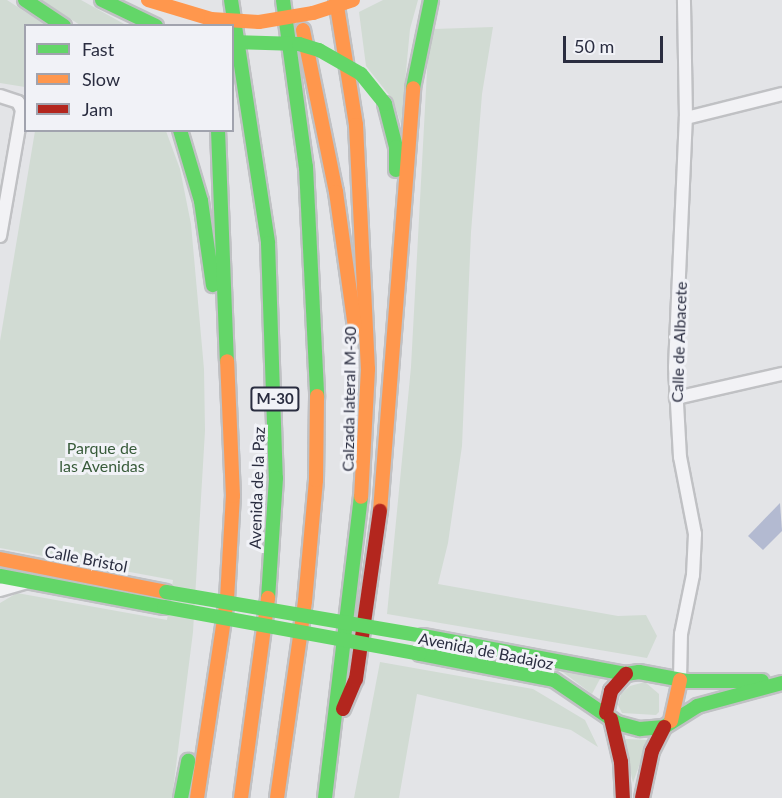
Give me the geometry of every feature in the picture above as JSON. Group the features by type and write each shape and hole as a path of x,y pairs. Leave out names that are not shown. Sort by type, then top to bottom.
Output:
{"main road":[{"path":"25,0 61,24"},
{"path":"148,0 211,19 259,22 313,13 353,0"},
{"path":"200,0 203,24"},
{"name":"Avenida de la Paz","path":"231,0 268,243 276,399 276,478 267,617 241,798"},
{"name":"M-30","path":"277,798 308,579 316,480 317,361 306,167 283,0"},
{"path":"297,0 336,192 354,317 357,366 348,595"},
{"name":"Calzada lateral M-30","path":"325,798 336,726 348,595 359,538 365,470 367,346 356,125 336,0"},
{"path":"336,726 356,679 378,532 395,351 414,72 431,0"},
{"path":"108,3 152,24"},
{"path":"234,42 299,44 339,58 361,74 385,104 396,147 395,351"},
{"path":"181,132 201,201 210,275 225,328"},
{"name":"M-30","path":"197,798 227,599 233,496 232,414 225,328 218,132"},
{"name":"Calle Bristol","path":"0,559 166,592"},
{"name":"Calle Bristol","path":"0,576 164,606"},
{"name":"Avenida de Badajoz","path":"166,592 626,674 639,672 680,680 782,681"},
{"name":"Avenida de Badajoz","path":"164,606 554,680 608,716 631,728 667,724 705,704 782,681"},
{"path":"181,798 200,682 220,636"},
{"path":"623,798 621,762 608,716 611,691 626,674"},
{"path":"642,798 652,751 667,724 680,680"}],"street":[{"name":"Calle de Albacete","path":"680,680 681,634 693,575 695,534 681,457 676,398 686,118 684,0"},
{"path":"686,118 782,94"},
{"path":"0,96 18,102 22,110 0,236"},
{"path":"676,398 782,374"},
{"path":"0,590 31,582"}],"green space":[{"path":"0,0 7,0 43,24 24,24 24,87 0,83"},
{"path":"41,0 81,0 124,24 78,24"},
{"path":"383,0 418,0 410,29 401,124 393,100 366,66 359,12"},
{"path":"493,27 482,94 471,232 462,446 448,543 438,584 618,616 646,615 657,636 647,658 387,614 411,367 428,52 434,29"},
{"name":"Parque de las Avenidas","path":"35,132 166,132 180,169 191,224 204,369 205,431 193,632 172,798 0,798 0,603 17,593 167,620 173,580 0,548 0,341"},
{"path":"380,662 533,689 585,720 598,747 571,730 417,694 399,798 354,798"},
{"path":"560,670 601,677 592,694"},
{"path":"645,682 659,694 659,712 656,715 622,713 618,705 621,694 630,686"},
{"path":"626,739 648,740 633,783 624,741"}],"water":[{"path":"780,503 782,531 763,550 748,536"}],"traffic: fast":[{"path":"25,0 61,24"},
{"path":"102,0 152,24"},
{"path":"231,0 268,243 276,478 268,598"},
{"path":"283,0 306,167 317,396"},
{"path":"413,88 431,0"},
{"path":"234,42 299,44 319,50 361,74 385,104"},
{"path":"385,104 396,147 396,170"},
{"path":"181,132 201,201 213,285"},
{"path":"218,132 227,361"},
{"path":"325,798 361,497"},
{"path":"0,576 164,607"},
{"path":"166,592 423,636"},
{"path":"164,607 420,654"},
{"path":"423,636 626,674 639,672 688,681 762,681"},
{"path":"420,654 554,680 617,723 640,729 664,727 697,706 782,683"},
{"path":"181,798 188,761"}],"traffic: slow":[{"path":"148,0 211,19 259,22 313,13 353,0"},
{"path":"336,0 356,125 368,369 361,497"},
{"path":"303,30 336,192 355,328"},
{"path":"380,511 413,88"},
{"path":"197,798 227,599 233,496 227,361"},
{"path":"277,798 305,601 316,480 317,396"},
{"path":"0,559 166,592"},
{"path":"241,798 268,598"},
{"path":"671,721 680,680"}],"traffic: jam":[{"path":"343,709 356,679 380,511"},
{"path":"606,713 611,691 626,674"},
{"path":"611,719 621,762 623,798"},
{"path":"642,798 652,751 664,727"}]}
